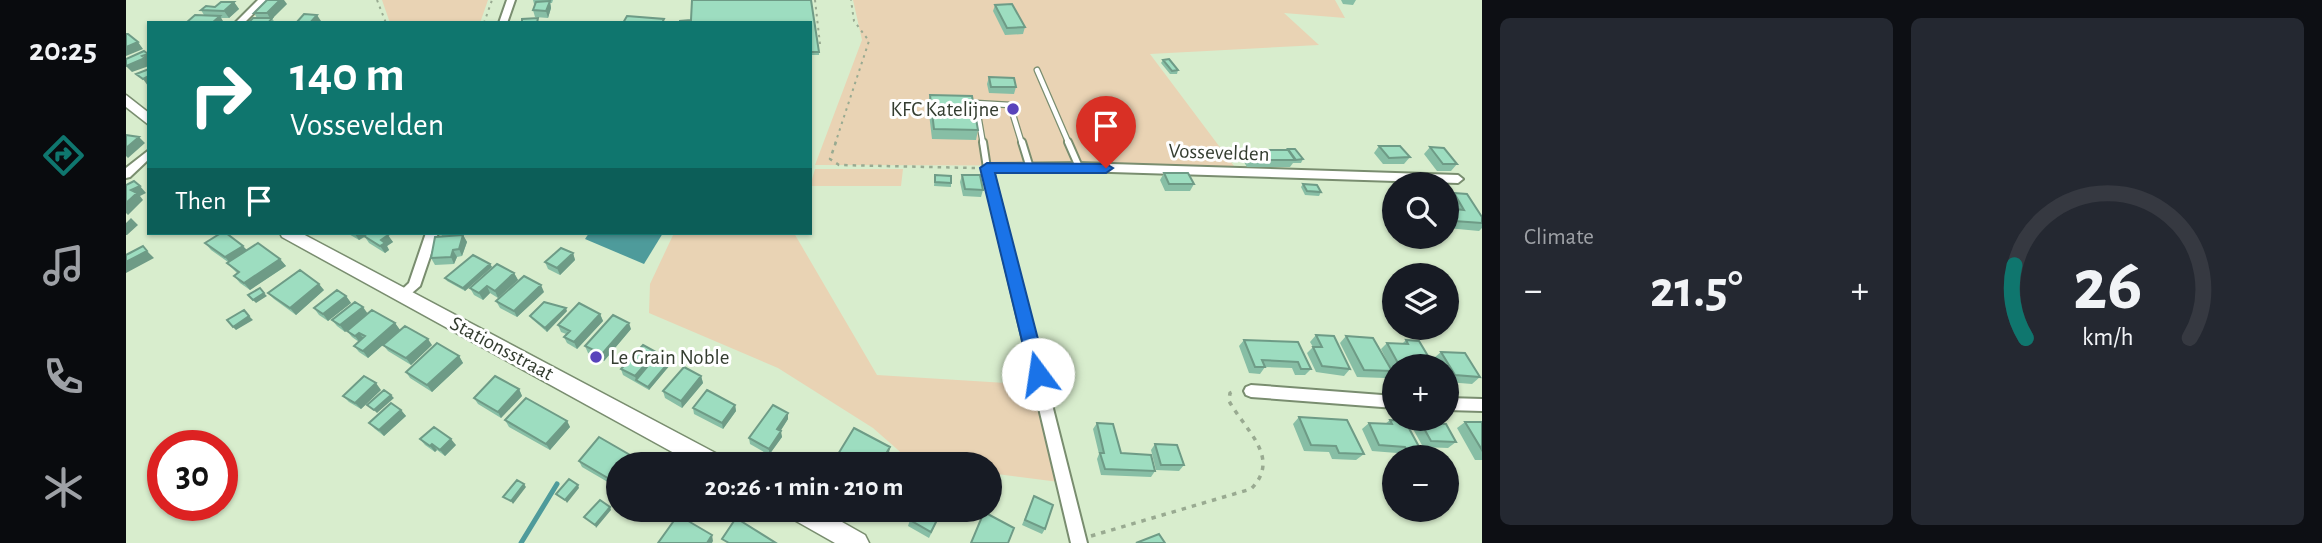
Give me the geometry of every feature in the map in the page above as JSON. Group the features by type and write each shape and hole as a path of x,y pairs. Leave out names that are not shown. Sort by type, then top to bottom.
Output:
{"street":[{"path":"241,21 263,0"},
{"path":"504,21 511,0"},
{"path":"126,99 147,115"},
{"path":"126,174 147,155"},
{"name":"Vossevelden","path":"987,168 1079,167 1382,177"},
{"path":"987,168 1079,541"},
{"name":"Stationsstraat","path":"292,235 693,452"},
{"path":"402,295 414,286 431,235"},
{"path":"1251,390 1382,401"},
{"path":"1459,404 1482,405"},
{"path":"820,522 858,543"}],"lane":[{"path":"1037,70 1079,167"},
{"path":"987,168 975,100 1010,105 1030,168"}],"path":[{"path":"377,0 385,21"},
{"path":"485,21 492,0"},
{"path":"815,0 820,44"},
{"path":"851,0 854,21 869,41 830,159 839,165 987,168"},
{"path":"1079,541 1251,489 1262,482 1265,470 1258,442 1229,401 1230,393 1238,389 1251,390"}],"shaded area":[{"path":"382,0 488,0 481,21 389,21"},
{"name":"KFC Katelijne","path":"853,0 1335,0 1345,18 1284,13 1319,45 1150,54 1234,166 815,165 862,40"},
{"path":"815,169 903,169 901,186 812,186"},
{"path":"673,235 795,235 877,375 1038,385 1059,482 1002,475 1002,452 900,452 873,428 778,368 649,313 650,284"}],"water":[{"path":"588,235 662,235 644,264 585,239"}],"building":[{"path":"267,0 280,0 267,13 254,13"},
{"path":"692,0 811,0 819,52 812,52 812,21 680,21 691,20"},
{"path":"550,1 546,11 533,10 536,2"},
{"path":"221,2 234,2 224,11 201,10 206,6 215,7"},
{"path":"1012,4 1025,27 1007,28 995,5"},
{"path":"304,14 317,15 312,21 298,21"},
{"path":"195,15 220,16 214,21 188,21"},
{"path":"627,16 664,19 663,21 624,21"},
{"path":"253,18 272,18 270,21 250,21"},
{"path":"538,18 537,21 522,19"},
{"path":"128,34 138,42 126,47"},
{"path":"144,51 147,53 142,56 145,58 126,66 126,59"},
{"path":"1169,59 1178,70 1172,71 1163,60"},
{"path":"147,70 147,77 143,79 136,74"},
{"path":"989,77 1014,78 1016,87 991,87"},
{"path":"930,95 972,96 978,130 934,129"},
{"path":"126,135 139,137 126,148"},
{"path":"1379,146 1400,146 1410,157 1389,158"},
{"path":"1430,147 1444,148 1457,164 1443,164"},
{"path":"1288,149 1295,149 1303,159 1296,160"},
{"path":"1245,150 1288,150 1295,160 1251,160"},
{"path":"1164,173 1188,173 1194,184 1169,184"},
{"path":"935,175 951,176 951,183 935,182"},
{"path":"962,175 980,175 983,190 965,189"},
{"path":"134,181 140,186 131,190 137,193 126,203 126,185"},
{"path":"1303,184 1317,185 1321,192 1307,191"},
{"path":"1459,193 1467,194 1482,217 1482,223 1459,221 1459,209 1464,210 1459,202"},
{"path":"218,235 229,235 243,246 225,257 205,243"},
{"path":"388,235 381,240 385,243 380,246 364,236"},
{"path":"463,235 459,249 453,250 451,257 431,258 435,237"},
{"path":"258,243 280,259 244,283 234,276 239,272 227,263"},
{"path":"143,246 147,251 126,262 126,255"},
{"path":"561,248 573,253 557,268 545,262"},
{"path":"473,255 490,264 463,288 445,278"},
{"path":"497,264 514,273 495,291 487,286 479,293 470,288"},
{"path":"300,270 319,284 290,308 268,293"},
{"path":"524,276 541,285 514,311 496,301"},
{"path":"260,288 264,293 253,300 248,295"},
{"path":"337,290 346,296 323,314 314,308"},
{"path":"355,302 363,307 340,325 332,320"},
{"path":"544,302 566,308 545,328 530,316"},
{"path":"579,303 600,314 574,342 564,337 570,331 558,325"},
{"path":"244,310 249,316 233,327 227,320"},
{"path":"372,310 395,323 363,351 354,346 365,336 359,333 355,336 347,331"},
{"path":"613,315 629,323 602,354 585,346"},
{"path":"405,326 428,339 406,358 383,345"},
{"path":"1316,335 1334,336 1350,369 1322,366 1313,347 1322,347"},
{"path":"1346,336 1373,338 1382,354 1382,371 1364,370"},
{"path":"1244,340 1298,342 1311,369 1301,369 1298,362 1262,360 1265,367 1255,367"},
{"path":"1406,340 1419,341 1427,354 1393,354 1387,343 1408,344"},
{"path":"437,343 459,356 427,385 406,372"},
{"path":"643,345 656,352 635,376 621,369"},
{"path":"1441,352 1465,353 1480,377 1459,375 1459,354"},
{"path":"657,355 669,362 648,387 636,380"},
{"path":"684,367 701,376 681,401 663,391"},
{"path":"364,376 376,383 355,403 343,396"},
{"path":"495,376 519,389 498,412 474,398"},
{"path":"384,390 391,395 374,410 367,405"},
{"path":"707,390 735,405 722,423 693,408"},
{"path":"526,398 567,421 546,444 505,420"},
{"path":"391,403 401,410 379,430 369,423"},
{"path":"773,405 788,413 777,429 781,431 769,449 749,438"},
{"path":"1299,417 1347,420 1364,454 1339,453 1336,446 1311,445"},
{"path":"1465,422 1482,422 1482,450"},
{"path":"1097,423 1113,424 1121,453 1151,455 1155,471 1105,469 1100,453 1104,453"},
{"path":"1369,423 1382,424 1382,431 1410,431 1418,445 1379,445"},
{"path":"434,427 451,439 440,450 420,439"},
{"path":"854,428 890,447 887,452 839,452"},
{"path":"1425,431 1450,431 1456,442 1431,441"},
{"path":"599,437 625,452 606,452 606,477 579,461"},
{"path":"1155,444 1177,445 1184,465 1161,465"},
{"path":"569,479 578,485 565,500 556,494"},
{"path":"517,480 524,484 511,501 503,497"},
{"path":"1034,496 1053,505 1045,529 1025,520"},
{"path":"600,500 606,504 606,512 595,525 584,517"},
{"path":"673,522 690,522 712,535 707,543 658,543"},
{"path":"733,522 742,522 776,543 729,543 722,539"},
{"path":"914,522 936,522 931,532"},
{"path":"980,522 1002,522 1014,528 1008,543 971,543"},
{"path":"1159,534 1165,543 1136,543"}],"waterway":[{"path":"521,543 557,484"}],"place":[{"name":"KFC Katelijne","path":"1013,109"},
{"name":"Le Grain Noble","path":"596,357"}],"route":[{"path":"1038,374 987,168 1106,168"}]}
